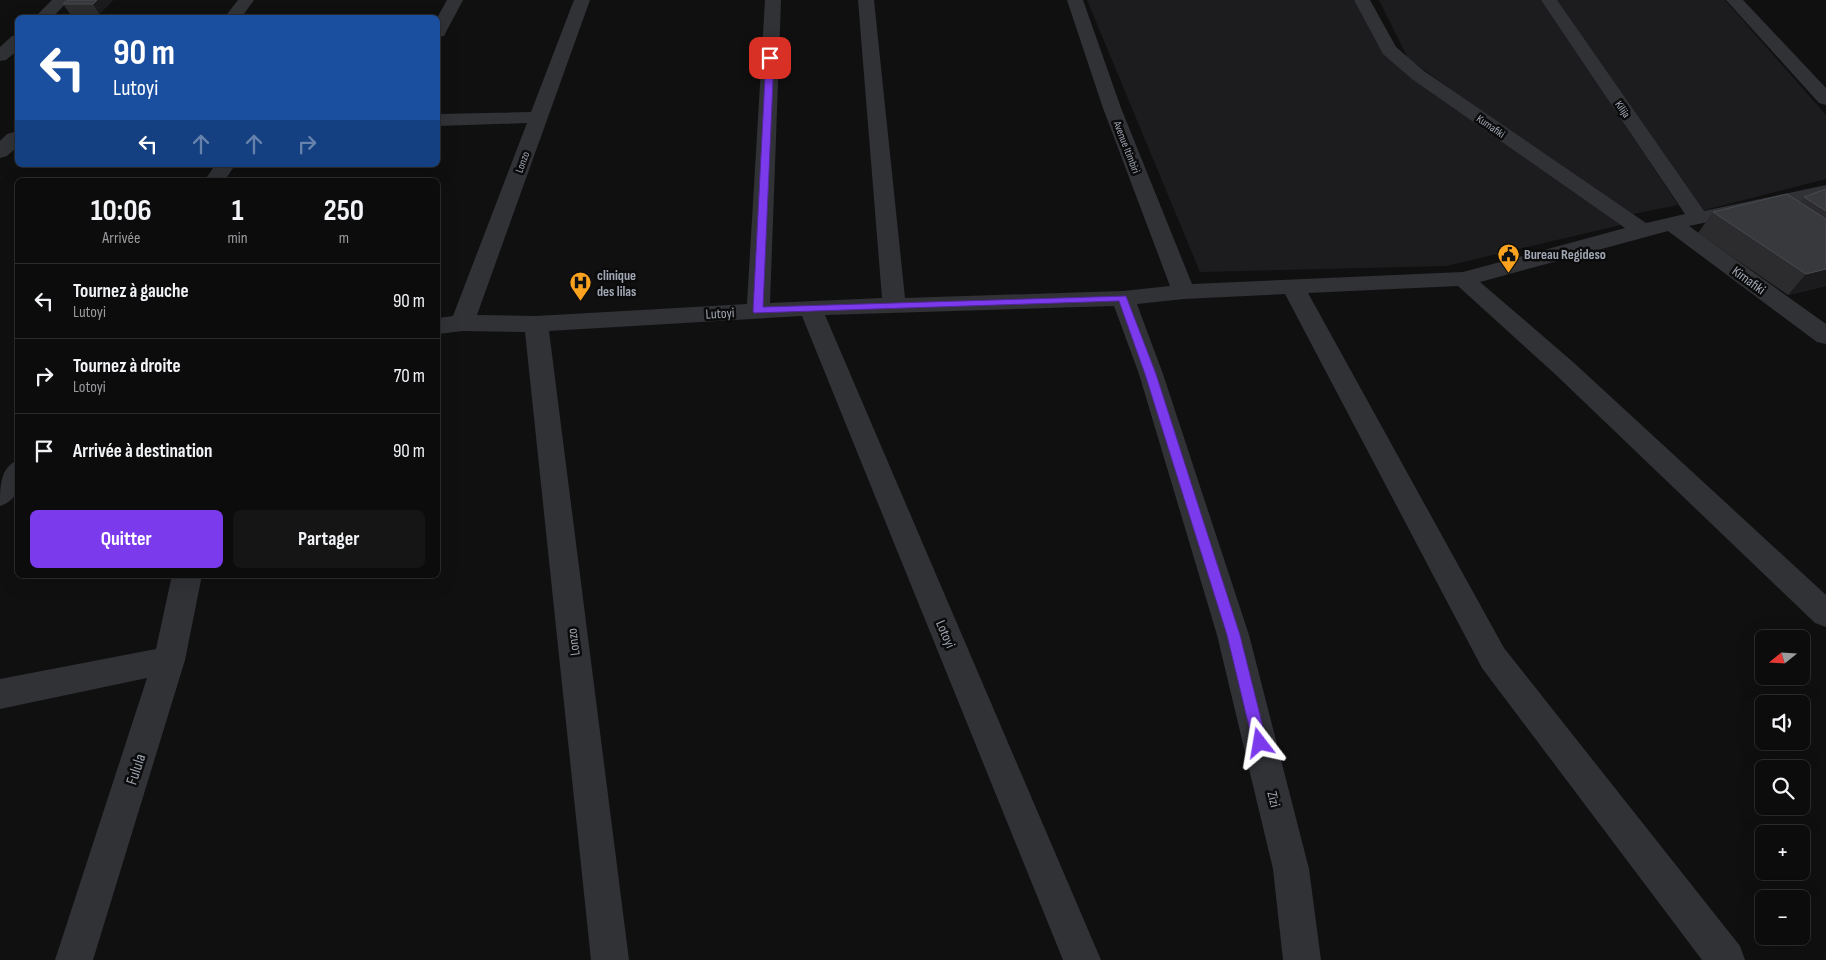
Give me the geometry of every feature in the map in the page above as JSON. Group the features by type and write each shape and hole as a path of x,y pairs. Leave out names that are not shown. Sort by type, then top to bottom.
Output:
{"street":[{"path":"45,15 61,0"},
{"path":"234,15 246,0"},
{"path":"440,28 454,0"},
{"name":"Lonzo","path":"462,323 582,0"},
{"path":"758,311 773,0"},
{"path":"866,0 894,305"},
{"name":"Avenue Itimbiri","path":"1075,0 1112,108 1184,292"},
{"name":"Kumafiki","path":"1362,0 1389,50 1418,76 1642,230"},
{"name":"Kilija","path":"1549,0 1698,218"},
{"path":"1734,0 1826,99"},
{"path":"0,56 15,43"},
{"path":"440,120 539,116"},
{"path":"0,152 10,138"},
{"path":"216,178 224,167"},
{"name":"Lutoyi","path":"440,326 462,323 536,324 811,308 1123,298 1184,292 1463,279 1642,230 1826,191"},
{"name":"Kimafiki","path":"1672,224 1826,336"},
{"path":"1463,279 1564,368 1826,614"},
{"path":"1293,287 1493,658 1726,960"},
{"name":"Zizi","path":"1123,298 1151,374 1233,635 1291,869 1302,960"},
{"name":"Lotoyi","path":"811,308 1082,960"},
{"name":"Lonzo","path":"536,324 610,960"},
{"path":"0,495 15,474"},
{"name":"Fulula","path":"74,960 169,660 186,578"},
{"path":"0,694 169,660"}],"shaded area":[{"path":"1087,0 1356,0 1382,50 1621,225 1446,266 1200,272"},
{"path":"1379,0 1543,0 1678,205 1623,216 1408,58"},
{"path":"1555,0 1725,0 1826,115 1826,179 1701,211"}],"building":[{"path":"68,0 97,0 93,4 63,4"},
{"path":"1826,189 1826,211 1804,197"},
{"path":"1787,194 1826,219 1826,269 1806,274 1713,212"}],"place":[{"name":"Bureau Regideso","path":"1508,273"},
{"name":"clinique des lilas","path":"581,302"}],"route":[{"path":"770,58 758,311 1123,298 1151,374 1233,635 1260,743"}]}
